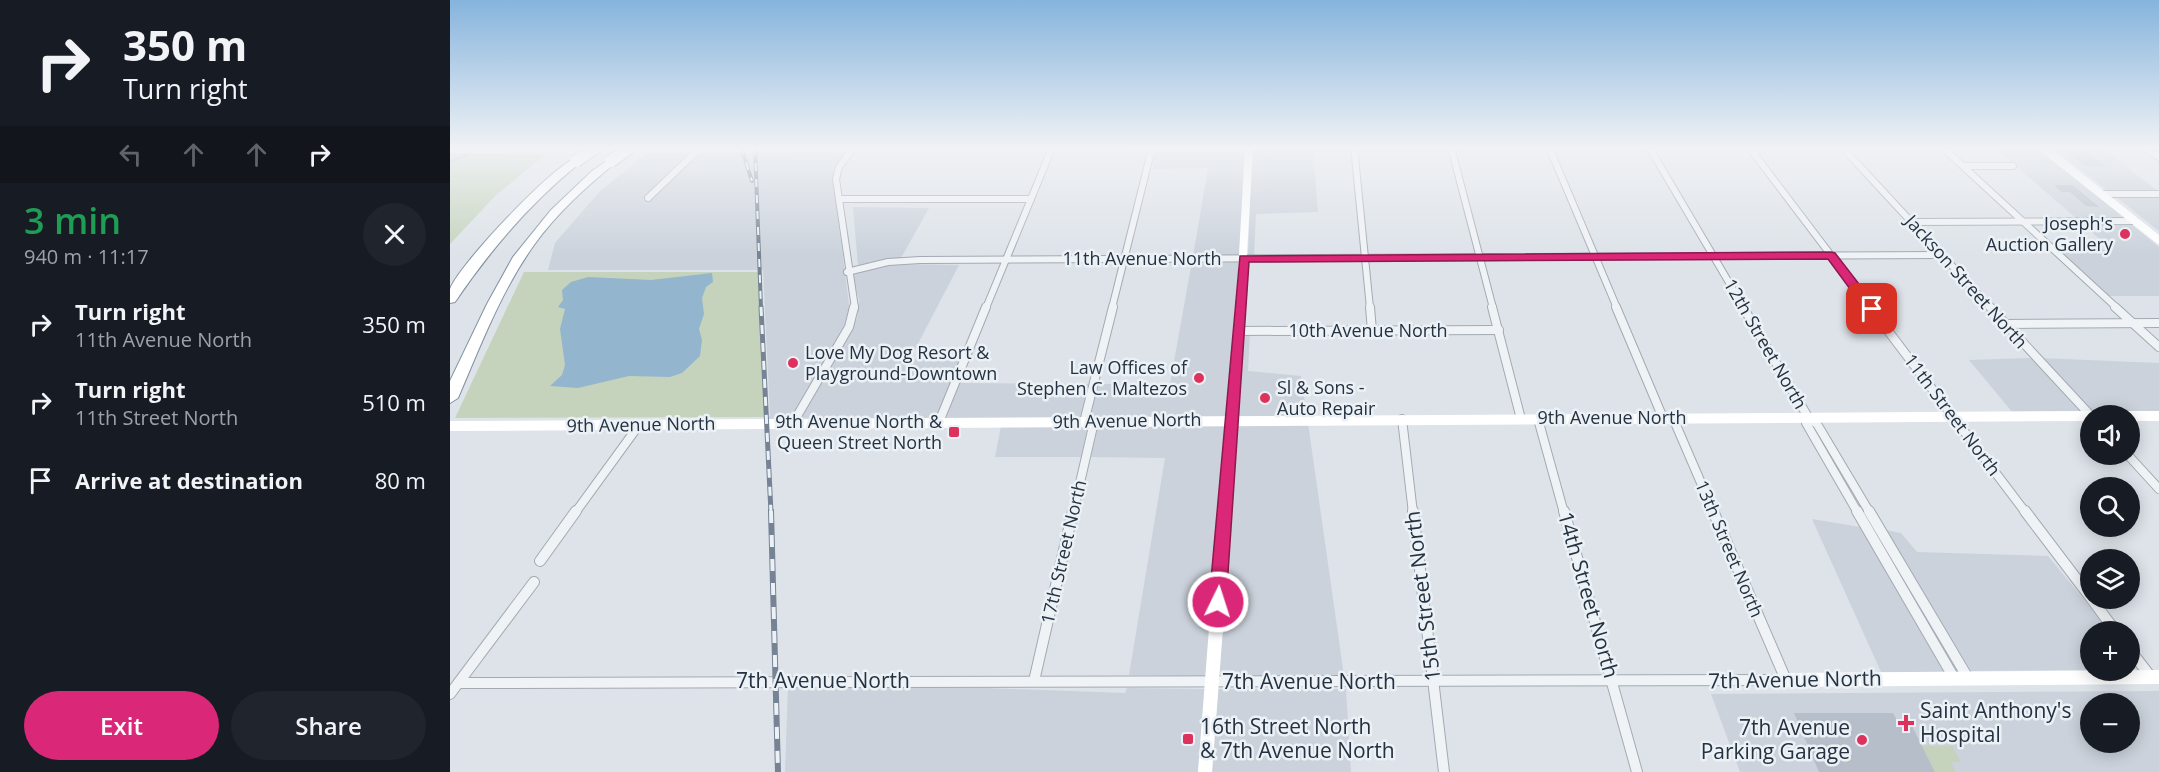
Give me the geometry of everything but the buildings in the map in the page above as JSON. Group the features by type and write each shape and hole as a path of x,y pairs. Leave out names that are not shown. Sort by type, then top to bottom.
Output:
{"highway":[{"path":"450,299 479,258 517,214 551,183"},
{"path":"451,397 510,272 536,233 567,199 585,183"}],"street":[{"path":"648,198 664,183"},
{"path":"793,423 849,327 855,303 847,272 838,183"},
{"path":"939,422 1038,183"},
{"name":"17th Street North","path":"1034,681 1124,259 1143,183"},
{"path":"1205,772 1244,258 1247,183"},
{"path":"1358,183 1372,331"},
{"path":"1460,183 1521,418"},
{"name":"13th Street North","path":"1564,183 1595,257 1786,680"},
{"name":"12th Street North","path":"1670,183 1808,417 1817,424 1961,678"},
{"name":"11th Street North","path":"1776,183 2080,583"},
{"name":"Jackson Street North","path":"1875,183 2081,405"},
{"path":"1982,183 2159,347"},
{"path":"2088,183 2159,240"},
{"path":"2102,194 2159,194"},
{"path":"840,200 1031,199"},
{"path":"1911,222 2135,221"},
{"name":"11th Avenue North","path":"847,272 902,261 1942,255"},
{"path":"2004,324 2159,323"},
{"name":"10th Avenue North","path":"1238,331 1498,330"},
{"name":"9th Avenue North","path":"450,426 2080,416"},
{"path":"2140,416 2159,416"},
{"name":"12th Street North","path":"1808,417 1806,423 1961,678"},
{"name":"14th Street North","path":"1538,418 1637,772"},
{"name":"15th Street North","path":"1402,419 1444,772"},
{"path":"540,561 639,425"},
{"path":"2137,465 2159,489"},
{"path":"450,694 534,582"},
{"path":"2140,660 2155,676"},
{"name":"7th Avenue North","path":"459,683 1433,682 2155,676"}],"shaded area":[{"path":"610,183 661,183 643,200 649,200 667,183 833,183 850,312 844,327 790,419 766,420 770,416 763,270 548,270 555,243 600,191"},
{"path":"1205,183 1244,183 1240,256 1193,256"},
{"path":"1251,183 1316,183 1318,212 1256,214 1254,256 1248,256"},
{"path":"2036,183 2085,183 2130,219 2077,219"},
{"path":"2098,183 2147,183 2159,192 2109,192"},
{"path":"2115,196 2159,196 2159,231"},
{"path":"853,207 929,208 901,258 858,266"},
{"path":"2082,224 2131,224 2159,247 2159,296 2109,296 2061,253 2111,249"},
{"path":"1192,261 1240,261 1227,416 1090,418 1098,384 1170,384"},
{"path":"898,264 959,265 910,359 959,361 936,418 800,419 857,318 859,300 852,273"},
{"path":"1243,334 1250,334 1248,371 1301,376 1307,416 1237,416"},
{"path":"2031,358 2080,413 2013,413 1969,360"},
{"path":"2040,358 2159,363 2159,412 2140,412 2140,405 2084,405"},
{"path":"960,383 1089,384 1080,418 946,418"},
{"path":"1308,423 1344,676 1218,676 1236,424"},
{"path":"1226,424 1206,676 1129,675 1165,458 1091,457 1098,426"},
{"path":"1001,426 1088,426 1081,457 995,457"},
{"path":"1812,519 1860,527 1944,672 1881,672"},
{"path":"1886,530 1901,533 1917,552 2048,556 2080,595 2080,609 2092,609 2102,621 2080,621 2080,670 1971,671"},
{"path":"788,687 986,688 1125,693 1127,688 1205,689 1198,772 785,772"},
{"path":"1218,689 1346,689 1351,772 1212,772"},
{"name":"Saint Anthony's Hospital","path":"2159,691 2159,772 1740,772 1711,694"}],"green space":[{"path":"450,183 511,183 496,195 450,244"},
{"path":"524,272 759,272 768,417 455,418"},
{"path":"1922,746 1952,746 1961,762 1951,762 1956,772 1935,772"}],"water":[{"path":"712,273 713,282 706,287 702,298 704,314 699,329 702,340 700,356 682,373 670,377 629,376 578,388 550,386 562,375 565,365 560,329 565,309 558,307 563,300 562,290 571,282 588,277 651,280"}],"railway":[{"path":"756,183 761,308"},
{"path":"761,307 771,513"},
{"path":"771,511 778,772"}],"place":[{"name":"Joseph's Auction Gallery","path":"2125,234"},
{"name":"Love My Dog Resort & Playground-Downtown","path":"793,363"},
{"name":"Law Offices of Stephen C. Maltezos","path":"1199,378"},
{"name":"Sl & Sons - Auto Repair","path":"1265,398"},
{"name":"9th Avenue North & Queen Street North","path":"954,432"},
{"name":"Saint Anthony's Hospital","path":"1906,723"},
{"name":"16th Street North & 7th Avenue North","path":"1188,739"},
{"name":"7th Avenue Parking Garage","path":"1862,740"}],"route":[{"path":"1218,602 1244,258 1831,256 1872,309"}]}
